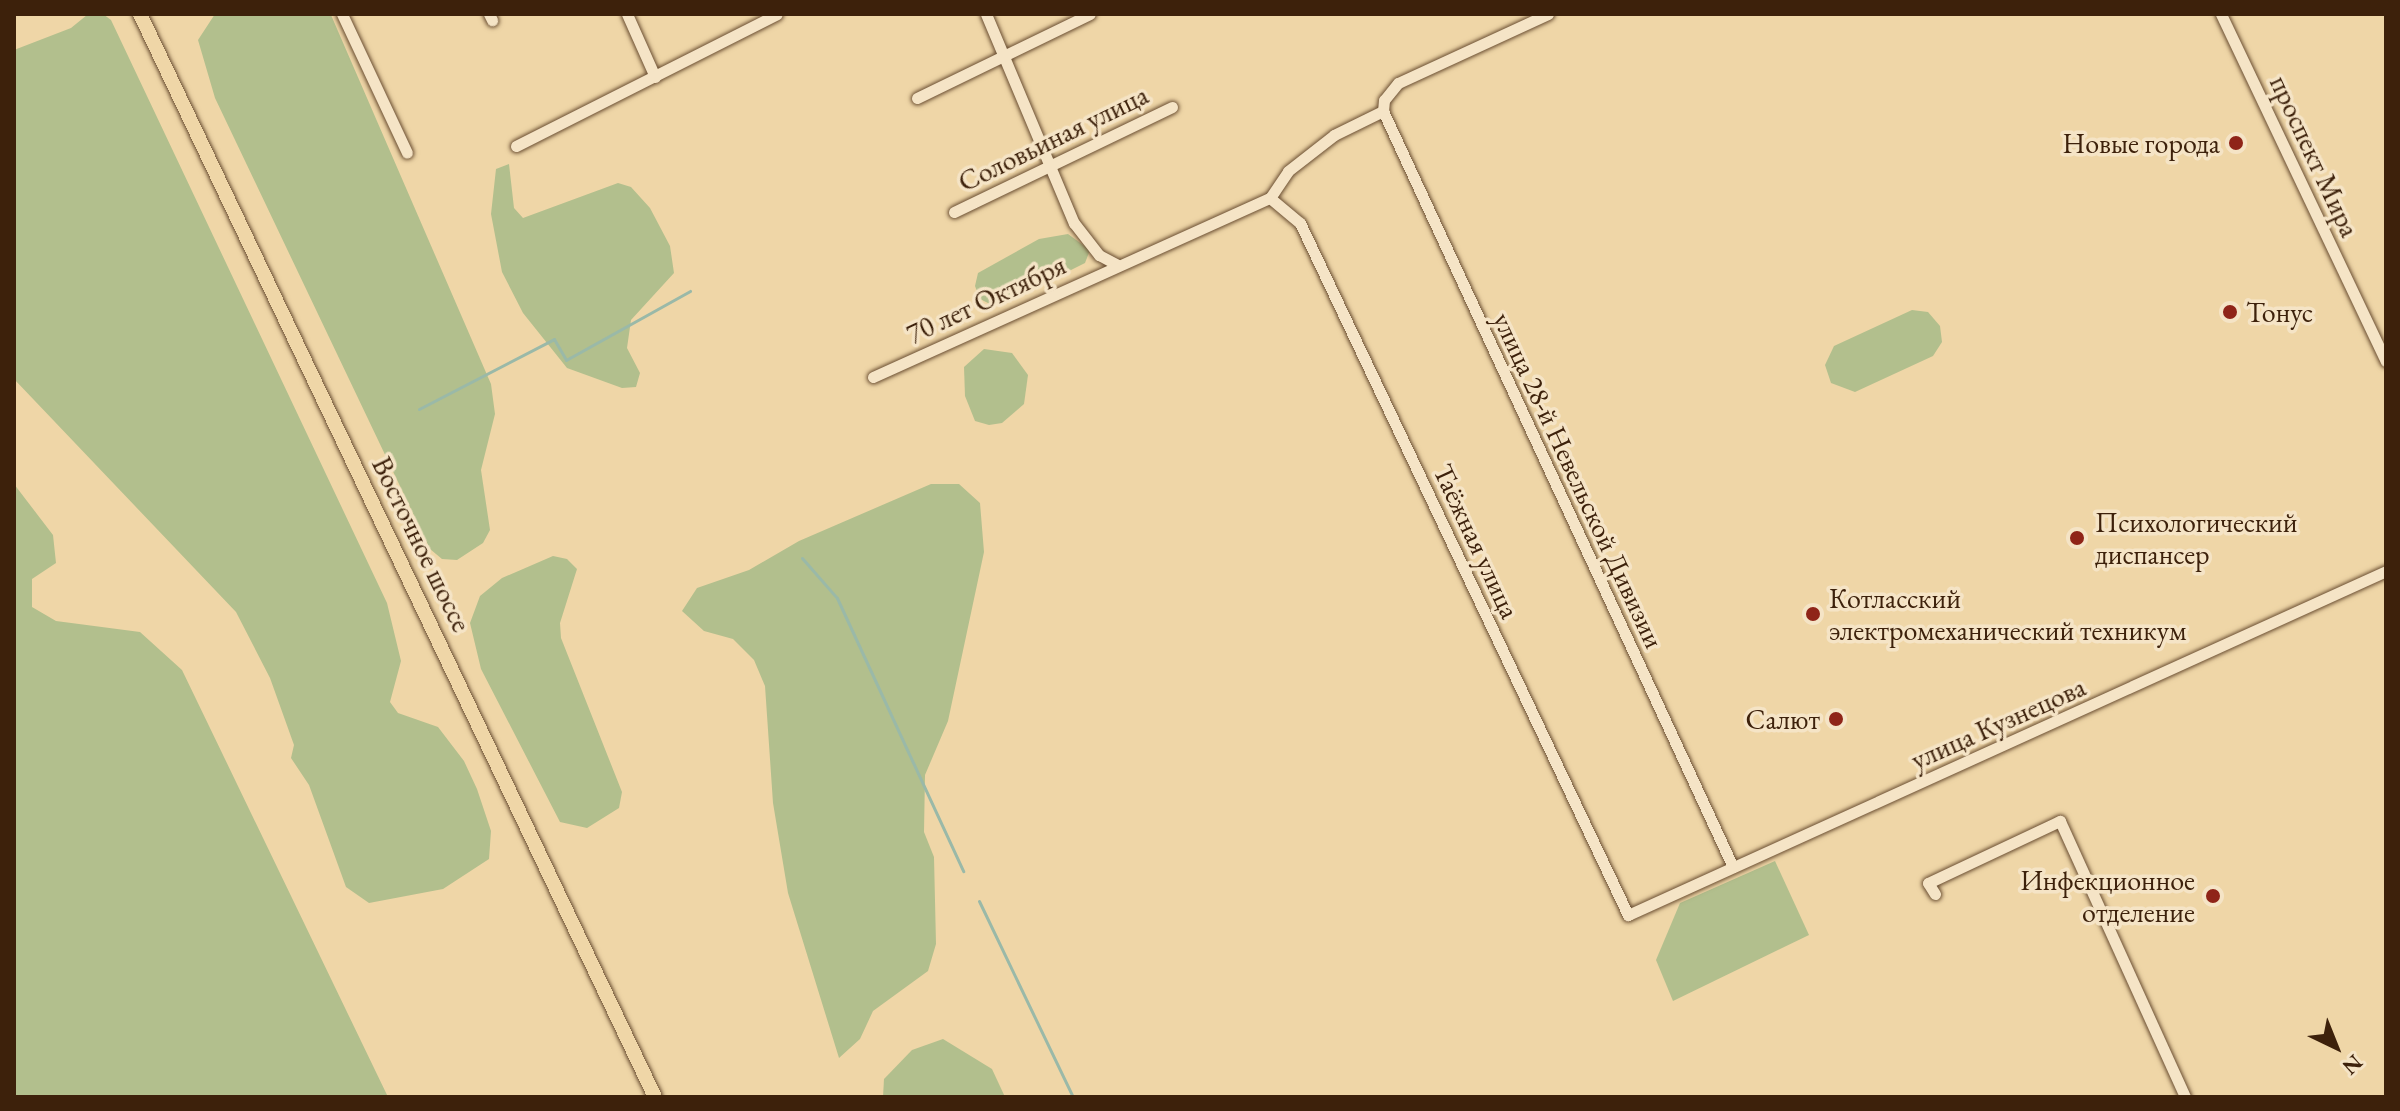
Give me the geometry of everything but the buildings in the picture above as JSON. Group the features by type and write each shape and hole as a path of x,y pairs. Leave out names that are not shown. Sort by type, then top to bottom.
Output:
{"main road":[{"name":"Восточное шоссе","path":"140,14 655,1097"}],"street":[{"path":"342,14 407,153"},
{"path":"627,14 655,77"},
{"path":"986,14 1085,239 1118,265"},
{"path":"917,98 1005,58 1090,14"},
{"path":"1270,198 1288,171 1334,135 1383,111 1384,100 1398,83 1548,14"},
{"name":"проспект Мира","path":"2221,14 2386,361"},
{"path":"516,146 774,15"},
{"name":"Соловьиная улица","path":"954,212 1172,107"},
{"name":"улица 28-й Невельской Дивизии","path":"1383,111 1733,867"},
{"name":"70 лет Октября","path":"873,377 1270,198"},
{"name":"Таёжная улица","path":"1270,198 1300,223 1628,915"},
{"name":"улица Кузнецова","path":"1628,915 2386,571"},
{"path":"1935,894 1928,883 2060,821 2185,1097"}],"green space":[{"path":"103,14 111,20 387,603 401,661 390,702 398,713 438,727 464,761 477,789 491,831 489,859 443,889 369,903 346,887 309,785 291,758 294,745 270,678 236,612 14,379 14,50 71,28 87,15"},
{"path":"215,14 331,15 491,384 495,414 481,470 490,530 483,543 457,560 442,559 430,549 215,98 198,40"},
{"path":"509,164 514,208 523,218 618,183 631,187 650,208 670,246 674,273 631,320 627,348 640,373 636,387 622,388 567,368 523,313 502,272 491,214 496,169"},
{"path":"1068,234 1090,250 1085,263 1007,302 992,305 980,299 975,286 978,273 1039,239"},
{"path":"1912,310 1928,312 1940,326 1942,342 1933,356 1855,392 1831,383 1825,365 1834,346"},
{"path":"984,349 1012,353 1028,375 1024,404 1002,423 989,425 975,421 965,396 964,367"},
{"path":"14,484 53,535 56,563 32,579 32,607 56,621 140,632 182,670 388,1097 14,1097"},
{"path":"931,484 959,484 980,503 984,552 948,721 925,775 924,832 934,857 936,944 928,971 873,1011 860,1039 839,1058 788,893 773,803 765,686 754,660 733,639 704,631 682,611 697,588 749,570 799,541"},
{"path":"553,556 567,559 577,569 560,623 561,638 622,792 619,808 587,828 560,822 481,669 470,623 480,596 502,578"},
{"path":"1775,861 1809,935 1673,1001 1656,960 1680,903"},
{"path":"943,1039 992,1069 1005,1097 883,1097 884,1079 912,1050"}],"waterway":[{"path":"419,409 554,339 566,360 690,291"},
{"path":"802,558 837,598 963,871"},
{"path":"979,901 1073,1097"}],"place":[{"name":"Новые города","path":"2236,143"},
{"name":"Тонус","path":"2230,312"},
{"name":"Психологический диспансер","path":"2077,538"},
{"name":"Котласский электромеханический техникум","path":"1813,614"},
{"name":"Салют","path":"1836,719"},
{"name":"Инфекционное отделение","path":"2213,896"}]}
